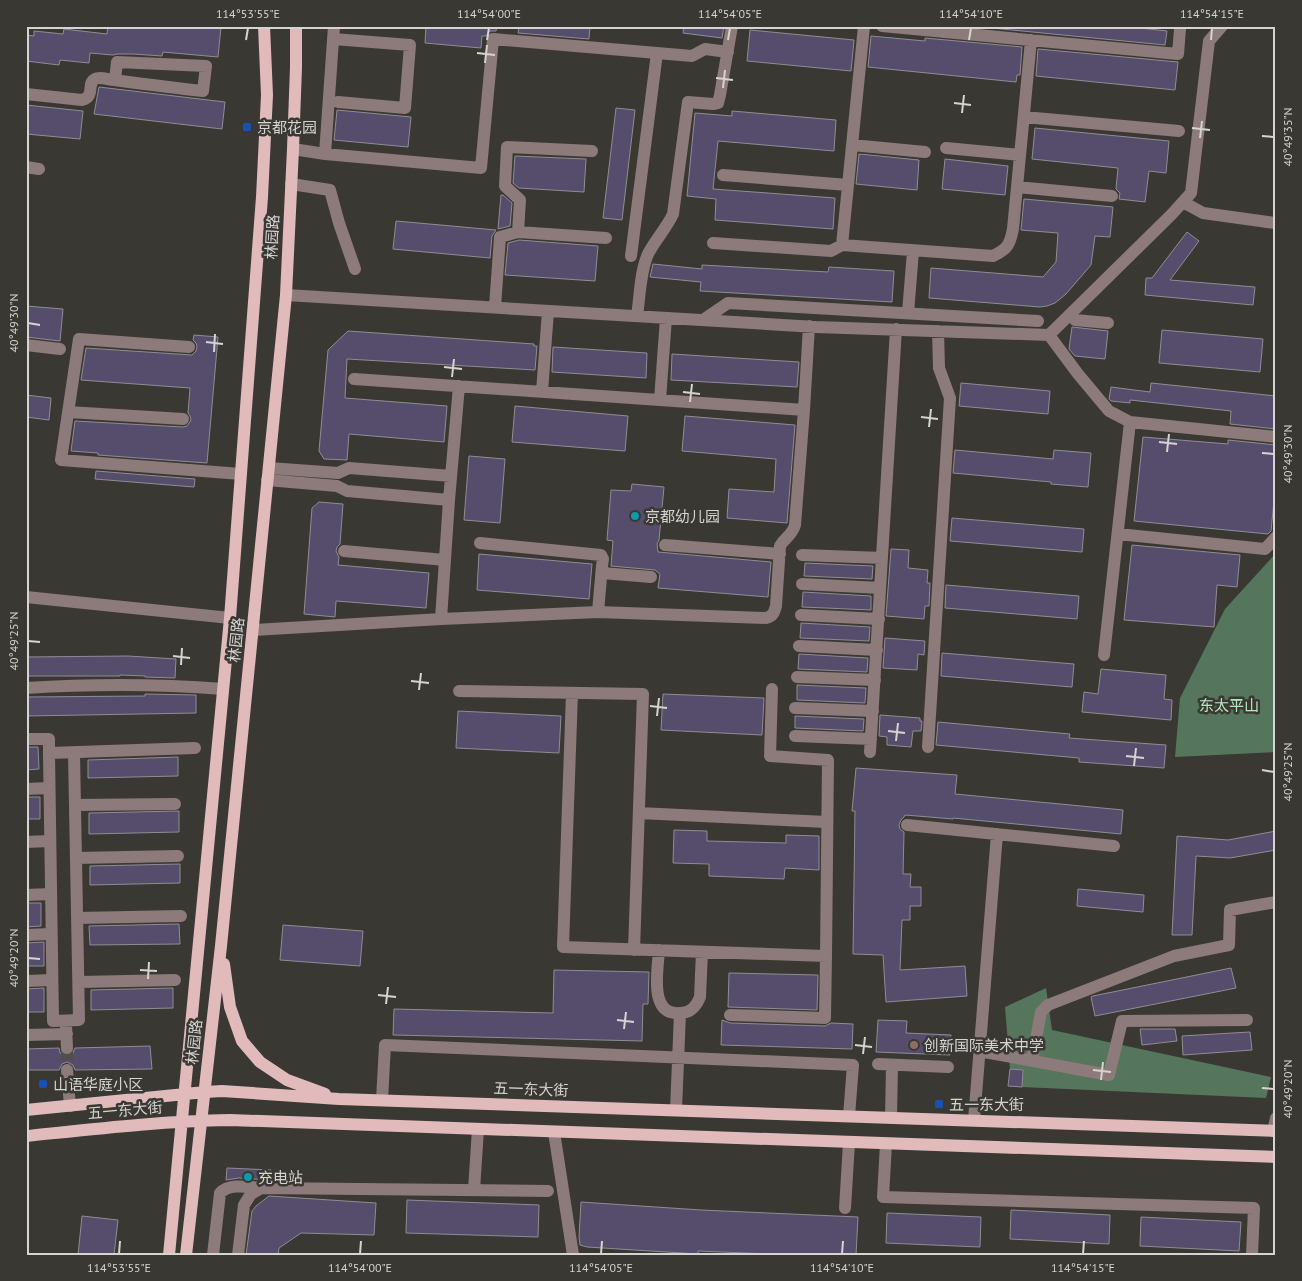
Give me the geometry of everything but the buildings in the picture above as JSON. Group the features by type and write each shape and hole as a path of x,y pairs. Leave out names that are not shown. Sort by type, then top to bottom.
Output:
{"main road":[{"name":"林园路","path":"169,1255 230,618 262,197 266,95 264,26"},
{"name":"林园路","path":"186,1255 221,946 286,295 293,148 296,26"},
{"path":"221,946 230,1007 242,1041 260,1062 287,1080 339,1098"},
{"name":"五一东大街","path":"26,1110 222,1091 382,1100 891,1118 1275,1127"},
{"path":"184,1095 202,1117"},
{"name":"五一东大街","path":"26,1136 182,1122 202,1117 230,1120 1276,1157"}],"street":[{"path":"637,316 643,269 648,254 668,226 673,214 688,102 718,103 732,26"},
{"path":"842,245 864,26"},
{"path":"882,26 1178,54 1180,29"},
{"path":"286,295 809,326 1048,335 1171,215 1191,193 1210,26"},
{"path":"1209,41 1222,26"},
{"path":"325,154 333,32 410,45 405,108 338,102"},
{"path":"293,148 325,154 482,168 493,39 692,56 706,49 728,52"},
{"path":"713,243 831,251 842,245 993,256 1002,252 1011,240 1031,40"},
{"path":"630,256 656,54"},
{"path":"26,94 82,100 86,99 90,94 91,83 94,79 99,78 115,80 203,91 206,66 117,62 115,80"},
{"path":"1024,117 1179,131"},
{"path":"852,145 924,152"},
{"path":"518,232 520,200 505,186 507,147 592,151"},
{"path":"946,148 1020,155"},
{"path":"723,175 848,185"},
{"path":"291,184 330,190 355,269"},
{"path":"1017,187 1112,196"},
{"path":"1183,202 1203,212 1276,224"},
{"path":"495,307 500,237 518,232 606,238"},
{"path":"908,314 913,251"},
{"path":"1085,299 1095,322"},
{"path":"703,320 728,303 1038,321"},
{"path":"542,392 548,310"},
{"path":"660,400 666,318"},
{"path":"1076,320 1108,323"},
{"path":"253,630 598,612 766,618 772,616 776,606 780,546 793,532 796,525 809,326"},
{"path":"795,736 871,746 896,329"},
{"path":"928,747 950,398 939,368 938,331"},
{"path":"1048,335 1109,411 1130,422 1276,437"},
{"path":"190,347 79,339 61,460 241,474"},
{"path":"26,345 60,349"},
{"path":"354,379 804,410"},
{"path":"441,619 459,386"},
{"path":"68,412 183,419"},
{"path":"1104,655 1130,422"},
{"path":"268,474 338,473 349,468 451,476"},
{"path":"268,474 337,486 347,491 449,500"},
{"path":"1118,534 1265,549 1276,537"},
{"path":"480,543 601,555 602,573 598,612"},
{"path":"665,545 780,554"},
{"path":"344,551 445,560"},
{"path":"802,555 882,558"},
{"path":"602,573 651,578"},
{"path":"802,584 880,588"},
{"path":"26,597 230,618"},
{"path":"801,615 879,618"},
{"path":"799,646 877,650"},
{"path":"797,677 875,680"},
{"path":"26,688 168,686 223,689"},
{"path":"730,1015 825,1018 828,760 770,756 772,689"},
{"path":"459,691 643,694 634,950"},
{"path":"572,693 563,947 826,956"},
{"path":"795,708 873,711"},
{"path":"26,740 48,739 53,1021 66,1027"},
{"path":"49,753 194,748"},
{"path":"26,1035 66,1027 79,1020 74,753"},
{"path":"26,789 49,788"},
{"path":"75,805 175,804"},
{"path":"639,813 827,822"},
{"path":"907,825 1114,846"},
{"path":"974,1120 997,834"},
{"path":"26,842 50,840"},
{"path":"76,858 178,856"},
{"path":"26,895 51,894"},
{"path":"1032,1060 1041,1012 1048,1005 1174,956 1229,945 1230,910 1276,902"},
{"path":"77,918 181,916"},
{"path":"26,935 51,934"},
{"path":"659,950 656,990 658,1000 667,1010 680,1014 687,1012 698,1003 700,997 702,952"},
{"path":"26,981 52,980"},
{"path":"78,982 174,980"},
{"path":"676,1110 680,1014"},
{"path":"979,1051 1109,1075 1122,1021 1247,1020"},
{"path":"66,1027 67,1048"},
{"path":"382,1100 385,1045 853,1064 850,1116"},
{"path":"878,1064 948,1067"},
{"path":"891,1118 892,1065"},
{"path":"67,1070 70,1106"},
{"path":"474,1190 478,1129"},
{"path":"554,1132 573,1255"},
{"path":"845,1208 849,1142"},
{"path":"886,1144 883,1197 1254,1208 1252,1255"},
{"path":"213,1255 220,1193 225,1188 230,1187 548,1191"},
{"path":"238,1255 244,1205 251,1194 260,1188"}],"green space":[{"name":"东太平山","path":"1276,553 1276,752 1175,757 1180,698 1225,609"},
{"path":"1046,988 1052,1030 1271,1077 1266,1098 1022,1087 1023,1070 1010,1069 1005,1007"}],"tunnel":[{"path":"67,1048 67,1070"}],"place":[{"name":"京都花园","path":"247,127"},
{"name":"京都幼儿园","path":"635,516"},
{"name":"创新国际美术中学","path":"914,1045"},
{"name":"山语华庭小区","path":"43,1084"},
{"name":"五一东大街","path":"939,1104"},
{"name":"充电站","path":"248,1177"}]}
